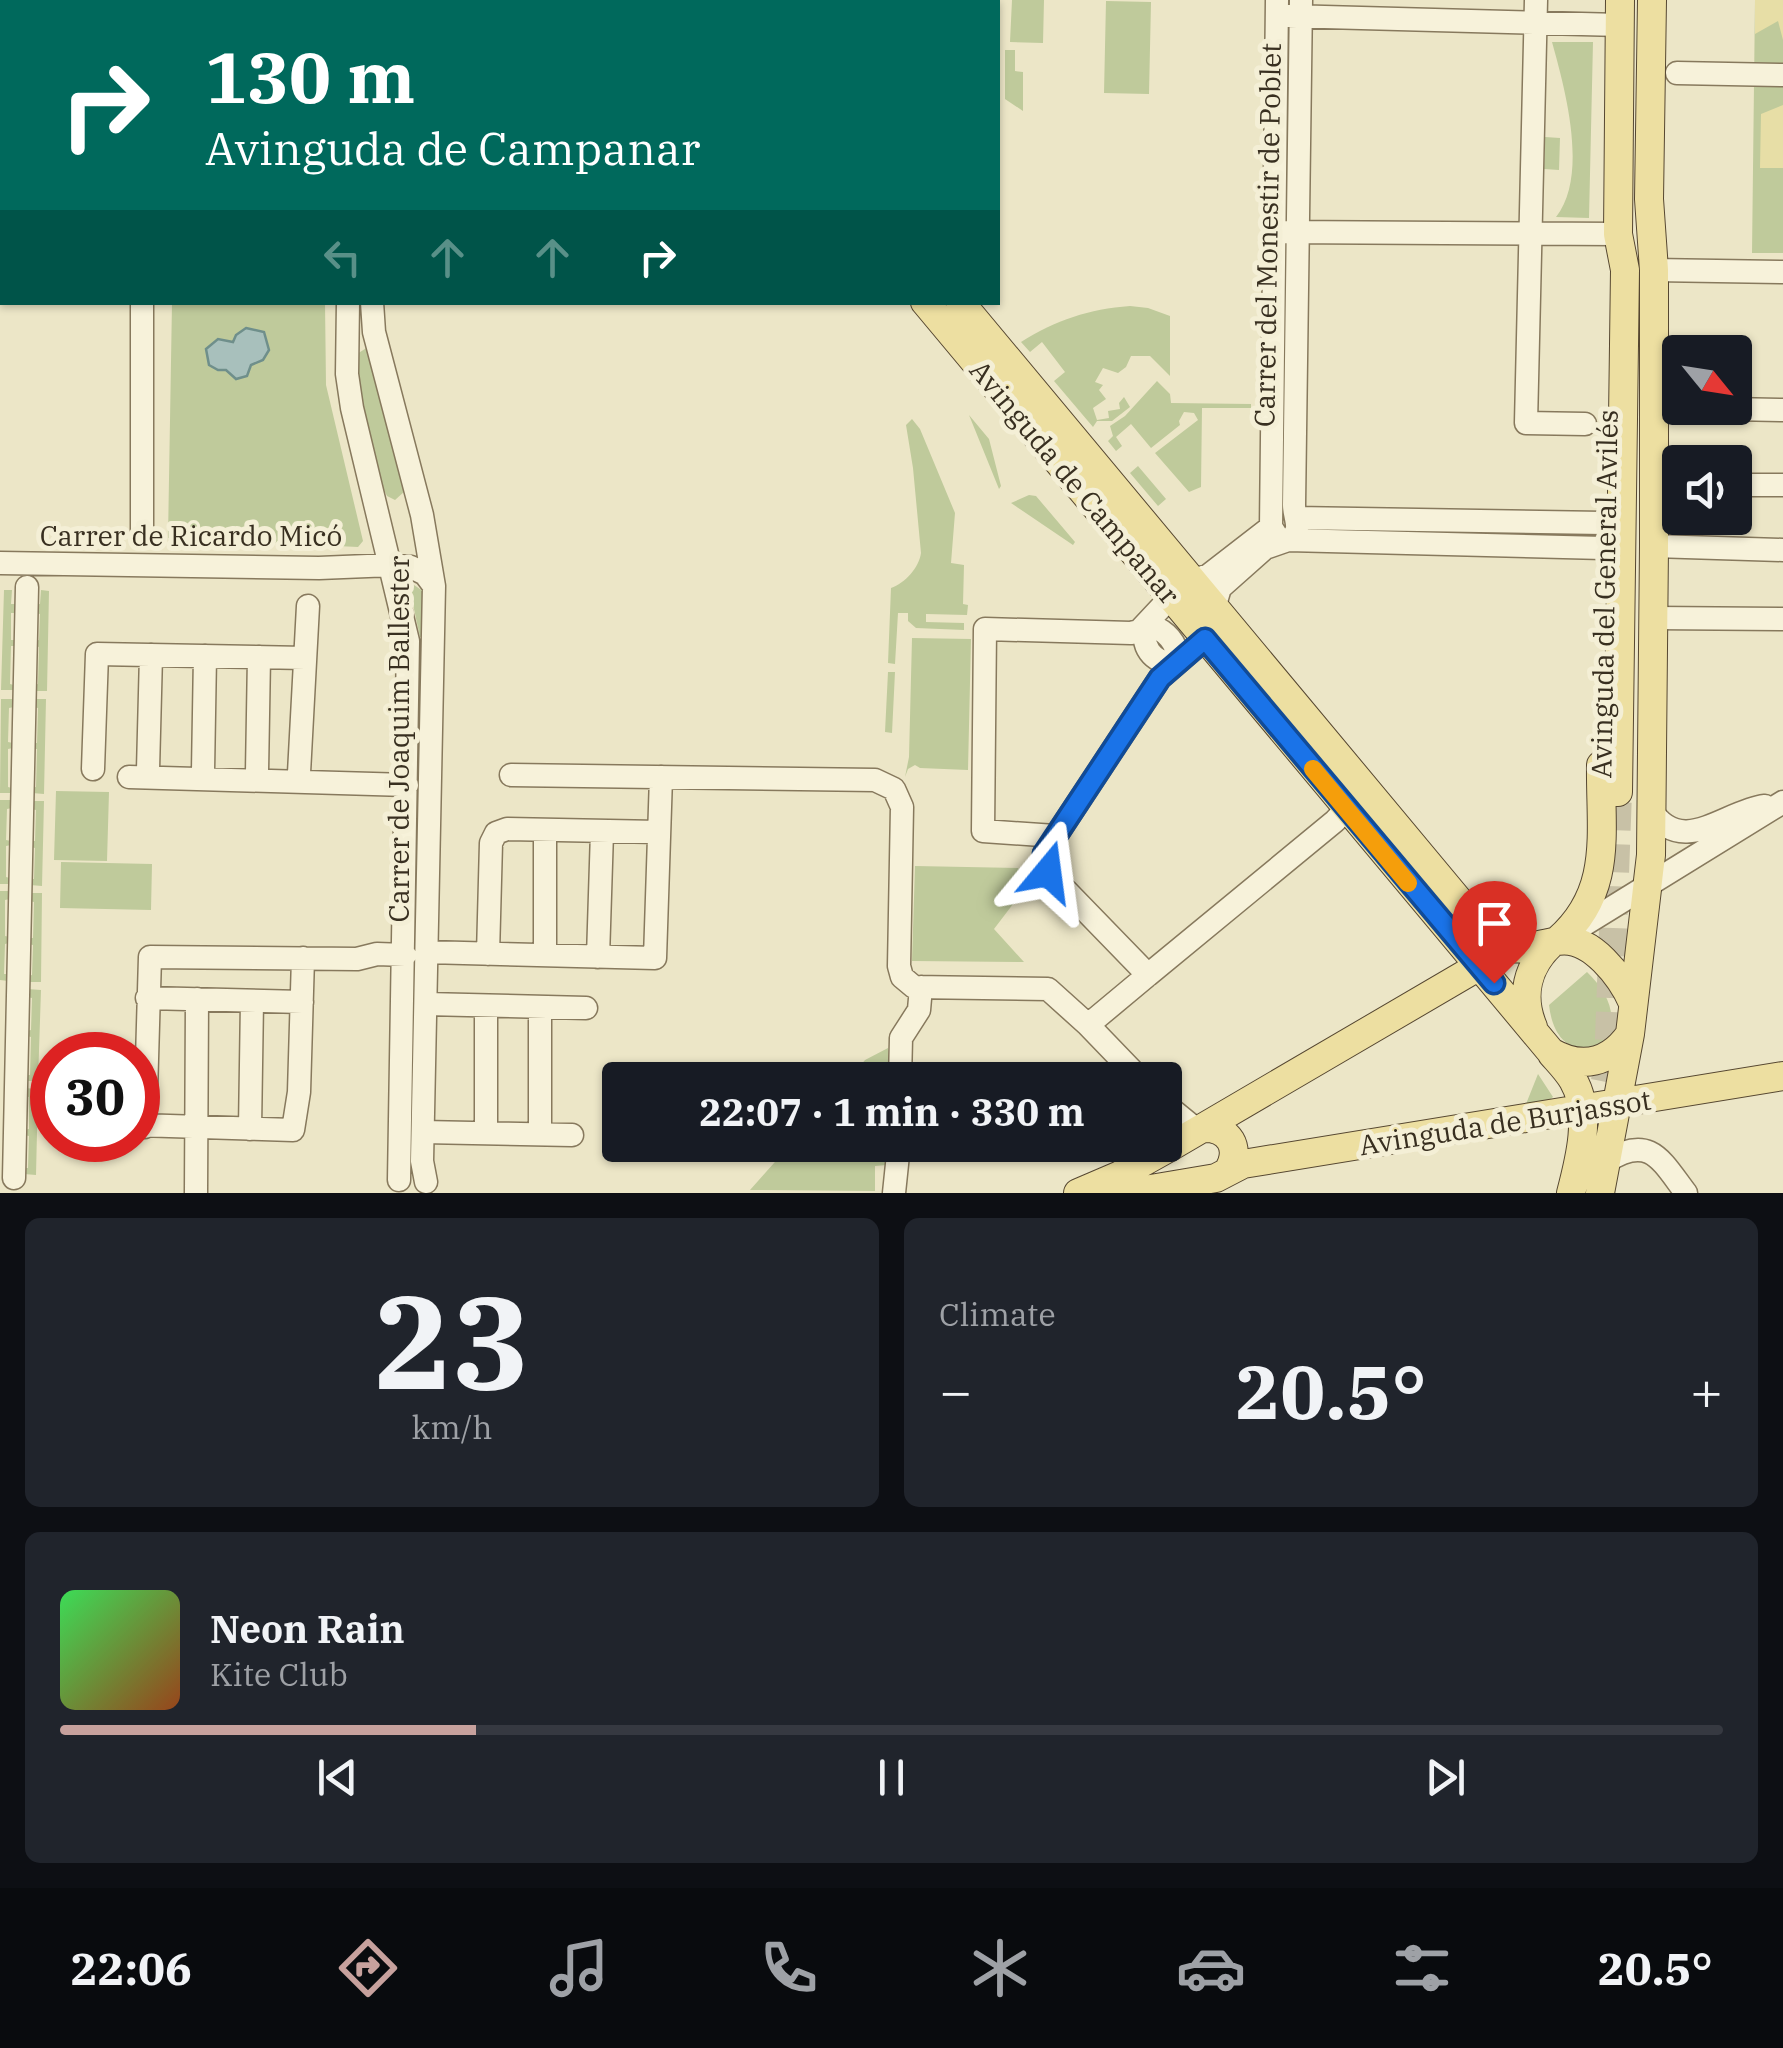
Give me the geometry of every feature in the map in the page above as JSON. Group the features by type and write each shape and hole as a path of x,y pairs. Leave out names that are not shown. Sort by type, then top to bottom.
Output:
{"main road":[{"name":"Avinguda del General Avilés","path":"1652,0 1649,199 1665,445"},
{"name":"Avinguda del General Avilés","path":"1600,1193 1630,1034 1647,884 1635,798 1625,270 1618,234 1620,12"},
{"name":"Avinguda del General Avilés","path":"1635,798 1641,271 1649,199"},
{"name":"Avinguda del General Avilés","path":"1555,942 1586,912 1600,863 1610,270 1618,234"},
{"name":"Avinguda de Campanar","path":"957,313 1182,590 1205,639 1534,1029 1573,1080 1580,1111"},
{"name":"Avinguda del General Avilés","path":"1635,798 1654,618 1654,546 1662,508"},
{"name":"Avinguda de Campanar","path":"1182,590 1216,610 1490,938 1505,948 1524,950"},
{"path":"1534,1029 1527,1013 1527,985 1540,954 1555,942"},
{"path":"1078,1193 1120,1175 1198,1131 1477,964 1555,942 1573,943 1599,956 1620,977 1633,1003"},
{"path":"1551,1052 1579,1064 1595,1062 1621,1047 1630,1034"},
{"name":"Avinguda de Burjassot","path":"1127,1193 1215,1180 1257,1162 1783,1076"},
{"path":"1571,1193 1584,1140 1580,1111"},
{"path":"1218,1129 1232,1140 1235,1156 1215,1180 1193,1173 1185,1160 1185,1147 1198,1131 1218,1129"}],"street":[{"path":"1289,8 1620,12"},
{"name":"Carrer del Monestir de Poblet","path":"1284,527 1289,8"},
{"path":"1536,11 1526,423 1585,424"},
{"path":"1677,74 1783,75"},
{"path":"1286,232 1618,234"},
{"path":"1654,270 1783,272"},
{"path":"142,305 142,532"},
{"name":"Carrer de Joaquim Ballester","path":"348,305 350,393 408,640 407,786 416,954 426,1004 424,1132 431,1188"},
{"name":"Carrer de Joaquim Ballester","path":"372,305 374,332 414,482 434,586 416,954 392,1186"},
{"path":"1752,409 1783,410"},
{"path":"374,493 387,505 401,505 408,499 414,482"},
{"path":"1752,485 1783,485"},
{"path":"1049,845 983,831 985,629 1130,634 1147,625 1182,590 1284,527 1564,523 1604,535"},
{"path":"1563,548 1564,523"},
{"path":"1284,527 1563,548 1604,535"},
{"path":"1148,975 1048,872 1049,845 1151,690 1174,663 1205,639 1220,588 1284,527"},
{"path":"1654,546 1783,550"},
{"name":"Carrer de Ricardo Micó","path":"0,563 411,567 425,574 434,586"},
{"path":"14,1178 27,587"},
{"path":"299,773 308,606"},
{"path":"1654,618 1783,620"},
{"name":"Avinguda de Campanar","path":"1147,625 1144,633 1148,649 1161,662 1174,663"},
{"path":"93,769 97,654 305,658"},
{"path":"151,655 138,773 407,786"},
{"path":"203,771 205,656"},
{"path":"257,772 259,658"},
{"path":"511,775 875,780 894,789 900,800 899,966 908,982 922,987 1048,989 1123,1062"},
{"path":"1088,1026 1336,821 1346,808 1354,776"},
{"path":"145,1032 150,957 356,959 377,954 488,954 655,958 661,778"},
{"path":"1635,798 1671,829 1687,834 1700,832 1742,810 1783,801"},
{"path":"1555,942 1783,801"},
{"path":"488,954 492,844 496,833 507,829 659,832"},
{"path":"545,830 545,955"},
{"path":"598,956 602,832"},
{"path":"160,1127 293,1130 299,1092 303,958"},
{"path":"900,1062 901,1038 919,1010 922,987"},
{"path":"147,998 302,1002"},
{"path":"196,1193 198,999"},
{"path":"250,1129 252,1001"},
{"path":"426,1004 586,1008"},
{"path":"486,1006 486,1133"},
{"path":"540,1007 540,1134"},
{"path":"1182,1118 1198,1131"},
{"path":"424,1132 572,1135"},
{"path":"1607,1160 1625,1150 1644,1149 1658,1156 1686,1193"},
{"path":"894,1193 897,1162"},
{"path":"392,1186 413,1178 431,1188"}],"green space":[{"path":"1012,0 1044,0 1043,43 1010,42"},
{"path":"1755,0 1783,0 1783,253 1752,253"},
{"path":"1106,1 1151,2 1149,94 1104,93"},
{"path":"1552,42 1593,42 1589,218 1556,217 1566,199 1573,156 1568,107"},
{"path":"1005,50 1015,50 1015,71 1023,72 1023,111 1005,99"},
{"path":"1545,137 1560,138 1559,170 1544,169"},
{"path":"172,305 325,305 326,385 363,541 358,547 168,538"},
{"path":"1130,306 1170,316 1170,376 1150,356 1131,356 1118,373 1103,368 1095,382 1103,385 1099,390 1106,399 1093,408 1097,420 1109,418 1108,411 1120,409 1124,397 1130,407 1112,421 1097,421 1093,427 1054,381 1065,372 1042,342 1030,352 1021,342 1073,317"},
{"path":"368,347 405,491 395,500 383,488 360,390 357,354"},
{"path":"1157,381 1170,394 1171,403 1251,404 1251,408 1202,408 1201,487 1189,492 1155,453 1198,420 1194,413 1184,412 1180,425 1151,448 1131,424 1116,437 1122,446 1116,451 1108,441 1113,436 1110,426 1125,416"},
{"path":"969,415 989,439 999,489"},
{"path":"912,419 920,429 955,513 951,563 964,565 963,604 968,605 967,615 926,614 926,622 964,623 964,630 916,628 908,621 908,613 898,613 895,664 888,663 891,588 911,574 921,553 906,425"},
{"path":"1138,466 1166,499 1158,506 1130,473"},
{"path":"1036,496 1075,542 1073,545 1011,503"},
{"path":"408,581 423,591 424,637 420,637"},
{"path":"4,590 12,590 11,604 17,604 17,613 11,613 11,640 15,640 15,646 11,646 10,684 14,690 1,690"},
{"path":"41,590 49,591 47,691 34,691 38,684 39,647 35,641 39,640 40,614 35,613 35,605 40,604"},
{"path":"912,638 971,639 968,770 915,765 905,777"},
{"path":"888,672 895,672 892,733 885,732"},
{"path":"1,699 14,699 14,707 9,708 8,742 13,743 13,748 8,749 11,793 0,793"},
{"path":"33,699 46,699 44,794 32,793 36,787 37,749 32,749 32,743 37,743 38,708 32,707"},
{"path":"56,791 109,792 107,861 54,860"},
{"path":"0,800 12,800 12,808 7,809 6,840 11,841 6,846 6,877 10,884 0,884"},
{"path":"31,801 44,801 42,886 30,885 30,879 34,879 35,848 31,841 35,841 36,810 31,809"},
{"path":"61,862 152,864 151,910 60,908"},
{"path":"915,866 1018,868 1029,883 994,929 1024,962 912,961"},
{"path":"0,891 11,891 10,899 5,900 5,936 10,937 5,944 4,974 8,974 8,981 0,980"},
{"path":"29,893 42,893 41,982 28,982 32,975 33,945 28,944 28,938 33,938 34,902 29,901"},
{"path":"1587,972 1605,995 1612,1021 1607,1040 1587,1052 1560,1036 1549,1005"},
{"path":"27,989 41,990 40,1032 30,1032 30,1037 27,1031 31,1030 32,998 27,997"},
{"path":"888,1048 890,1062 865,1060"},
{"path":"1538,1074 1553,1097 1526,1104"},
{"path":"24,1088 30,1088 30,1162 36,1162 36,1175 24,1174 24,1168 28,1168 29,1136 24,1135 24,1130 29,1129 29,1097 24,1096"},
{"path":"775,1162 887,1162 875,1166 875,1191 750,1190"}],"sand":[{"path":"1755,0 1783,0 1783,40 1778,21 1755,34"},
{"path":"1783,105 1783,168 1760,168 1761,114"}],"water":[{"path":"246,328 264,332 269,350 263,360 251,365 247,376 236,379 226,370 209,365 206,349 218,339 233,342"}],"tunnel":[{"path":"1588,1164 1608,1066 1618,792"}],"slow traffic":[{"path":"1313,769 1408,883"}],"route":[{"path":"1048,872 1044,854 1151,690 1174,663 1205,639 1494,983"}]}
